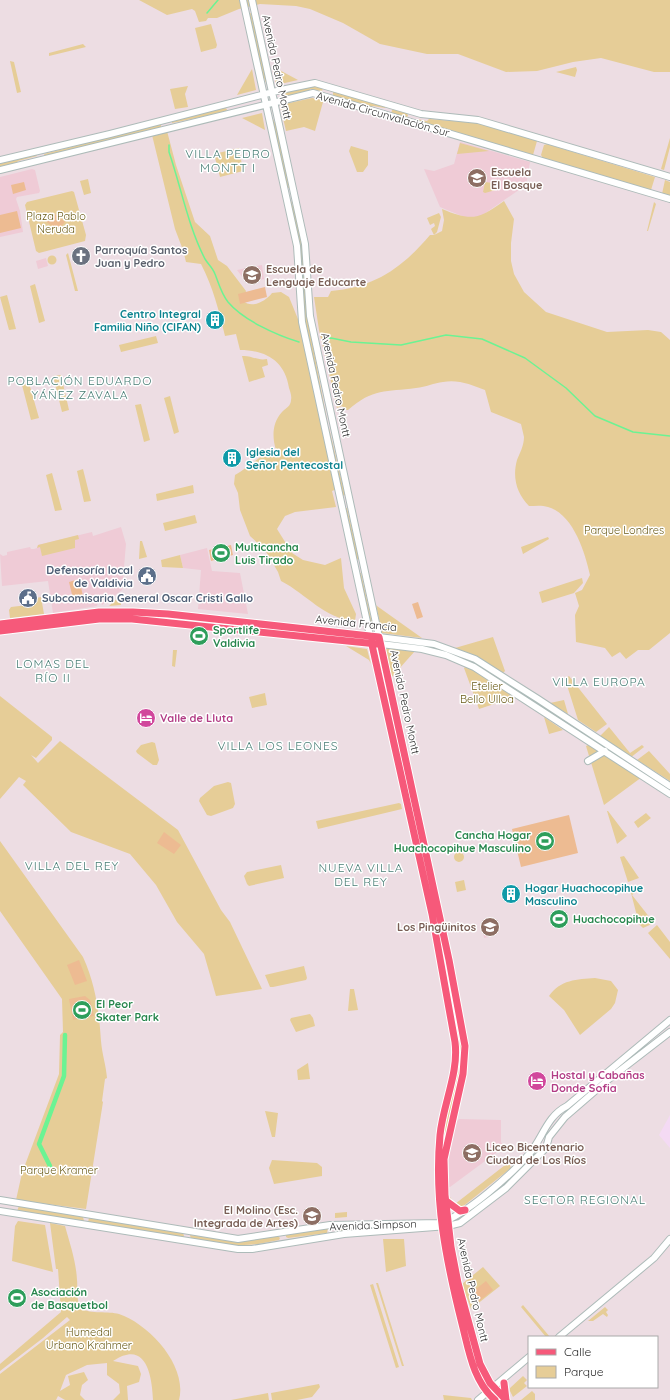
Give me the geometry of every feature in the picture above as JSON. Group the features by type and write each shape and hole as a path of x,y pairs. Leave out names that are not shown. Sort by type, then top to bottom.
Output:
{"main road":[{"name":"Avenida Pedro Montt","path":"243,0 297,246 302,322 432,914 456,1047 455,1064 440,1135 438,1182 448,1267 476,1373 489,1397"},
{"name":"Avenida Pedro Montt","path":"252,0 305,244 310,316 449,960 465,1046 463,1074 445,1150 443,1175 445,1200 444,1224 478,1359 484,1374 494,1389 506,1400"},
{"name":"Avenida Circunvalación Sur","path":"0,160 110,134 272,92 315,83 330,86 421,114 478,120 670,177"},
{"name":"Avenida Circunvalación Sur","path":"0,170 313,93 670,199"},
{"name":"Avenida Francia","path":"0,624 18,626 126,619 244,626 306,633 372,644 380,641 434,644 475,659 670,786"},
{"name":"Avenida Francia","path":"0,631 18,626"},
{"name":"Avenida Francia","path":"306,633 370,636 380,641 422,649 466,663 606,751 670,794"},
{"path":"588,760 606,751"},
{"name":"Avenida Simpson","path":"0,1200 238,1239 330,1225 444,1224 465,1210 505,1178 530,1153 549,1122 560,1110 567,1106 670,1020"},
{"name":"Avenida Simpson","path":"0,1211 238,1249 252,1249 344,1234 460,1223 506,1188 546,1148 549,1137 564,1117 609,1079 670,1032"},
{"path":"445,1200 460,1211 465,1210"},
{"path":"560,1336 654,1255 670,1239"},
{"path":"555,1336 654,1255"},
{"path":"478,1400 489,1397 494,1389 528,1358"},
{"path":"494,1389 528,1363"},
{"path":"504,1382 506,1400"}],"shaded area":[{"name":"Escuela El Bosque","path":"460,142 530,162 526,185 474,221 440,207 424,169 434,171 454,164"},
{"path":"32,169 35,170 40,191 39,193 17,197 16,199 20,211 23,232 0,237 0,177"},
{"path":"46,258 48,266 38,269 36,261"},
{"name":"Escuela de Lenguaje Educarte","path":"262,265 264,279 246,282 237,270"},
{"path":"121,527 126,544 122,590 102,605 98,602 97,606 53,613 48,581 2,586 0,554 3,556 7,555 7,552 30,547 31,549 34,549 37,548 38,545 92,532 93,536"},
{"path":"207,548 212,571 240,573 248,614 198,609 201,570 183,568 180,555"},
{"name":"Los Pingüinitos","path":"487,923 492,923 494,936 484,938 483,931 489,930"},
{"path":"670,1115 670,1148 659,1135"},
{"name":"Liceo Bicentenario Ciudad de Los Ríos","path":"459,1119 501,1120 501,1142 504,1147 448,1187 448,1160 456,1122"}],"green space":[{"path":"139,0 670,0 670,72 654,72 601,58 573,62 537,71 506,72 458,54 427,54 380,44 343,23 310,9 296,6 260,4 239,9 217,18 208,18 206,21 199,22 195,11 192,9 167,15"},
{"path":"251,13 268,85 260,69 249,14"},
{"path":"211,24 217,45 216,48 201,52 195,28"},
{"path":"83,44 86,47 49,56 49,53"},
{"path":"10,61 14,62 21,92 17,93"},
{"path":"272,66 298,80 276,85"},
{"path":"576,67 577,70 575,77 556,72"},
{"path":"252,69 256,90 237,95"},
{"path":"188,86 185,94 188,107 175,109 170,89"},
{"path":"312,86 323,88 322,91 310,89 310,92 281,98 282,95 290,91"},
{"path":"333,92 347,94 386,106 385,108 371,107 333,96"},
{"path":"312,98 322,100 323,102 315,131 304,127 286,131 280,105"},
{"path":"225,108 227,109 226,112 172,123 172,121"},
{"path":"393,108 407,112 408,116 406,118 391,113"},
{"path":"262,113 265,130 242,118"},
{"path":"270,113 277,127 289,188 287,188"},
{"path":"417,119 427,121 429,119 477,123 537,141 533,155 417,121"},
{"path":"161,124 161,128 45,156 44,154"},
{"path":"167,131 176,165 195,222 210,236 218,260 227,266 246,291 243,301 250,304 255,304 263,301 272,293 281,292 289,297 300,324 337,489 332,491 336,507 295,512 285,516 277,529 292,553 303,560 325,565 341,558 344,588 356,614 355,621 344,619 325,611 281,581 278,572 265,550 250,536 240,510 238,493 234,484 235,475 260,458 276,450 274,430 276,421 290,404 291,395 287,379 279,364 266,355 258,352 240,350 236,334 225,336 212,290 201,264 186,262 175,229 152,135"},
{"path":"670,138 670,147 664,170 661,169"},
{"path":"460,143 489,151 457,154"},
{"path":"547,144 655,177 651,190 543,158 541,155 544,145"},
{"path":"351,146 368,151 368,165 363,172 357,172 349,151"},
{"path":"239,148 243,171 220,177 214,154"},
{"path":"36,154 37,156 18,161 16,164 0,167 0,163"},
{"path":"88,179 91,193 84,195 80,181"},
{"path":"665,180 670,182 670,196 662,194"},
{"path":"24,182 26,190 13,194 11,185"},
{"path":"485,182 500,184 499,189 485,193 483,192"},
{"name":"Plaza Pablo Neruda","path":"72,191 74,192 86,235 85,241 39,253 36,251 25,205 27,202"},
{"path":"290,198 296,215 303,245 304,268 301,267"},
{"name":"Parque Londres","path":"504,201 514,219 511,243 511,261 514,274 524,292 546,312 607,332 648,330 661,332 670,340 670,633 649,650 638,650 626,659 620,652 612,657 605,648 576,642 575,615 579,606 575,593 582,590 590,575 585,556 576,535 564,517 557,511 546,506 529,506 521,496 515,479 515,473 517,460 524,440 521,424 491,412 485,390 465,383 449,381 420,387 380,392 365,398 348,410 345,410 342,406 337,408 319,330 314,297 328,297 331,291 361,285 386,274 409,257 430,235 434,235 442,231 444,220 442,209 468,217 474,217 487,212"},
{"path":"654,202 656,204 647,231"},
{"path":"17,211 21,228 0,233 0,215"},
{"path":"52,212 65,222 58,230 45,221"},
{"path":"439,213 441,217 437,232 434,235 431,229 435,226 434,223 430,225 427,218"},
{"path":"68,253 78,291 75,291 66,255"},
{"path":"52,255 57,260 52,265 47,260"},
{"path":"303,276 308,321 328,425 303,314"},
{"path":"35,284 45,321 39,323 30,286"},
{"path":"265,287 267,297 240,304 238,294"},
{"path":"7,295 16,329 9,330 0,297"},
{"path":"156,336 158,343 121,352 119,345"},
{"path":"242,356 267,359 268,365 262,367 265,377 249,382"},
{"path":"61,375 69,410 62,412 53,376"},
{"path":"29,383 39,418 31,420 22,385"},
{"path":"170,396 179,432 174,434 164,398"},
{"path":"141,404 150,440 144,442 135,405"},
{"path":"329,428 345,495 342,496 327,429"},
{"path":"83,469 91,501 84,502 77,471"},
{"path":"52,473 62,510 55,511 46,475"},
{"path":"193,485 194,493 157,501 156,494"},
{"path":"345,508 347,508 359,559 356,560"},
{"path":"195,515 197,523 165,531 163,523"},
{"path":"78,535 79,539 75,540 75,548 42,556 40,547 37,548 38,545"},
{"path":"548,537 549,539 523,554 521,547"},
{"path":"140,541 142,541 147,557 139,559"},
{"name":"Multicancha Luis Tirado","path":"231,545 233,555 211,561 209,550"},
{"path":"180,555 183,568 162,567 161,560"},
{"path":"358,573 361,573 373,627 371,626"},
{"path":"582,578 583,583 574,593 542,603 539,592"},
{"path":"79,579 84,600 74,603 69,582"},
{"path":"121,595 121,605 109,606"},
{"path":"41,597 44,614 10,618 9,610 11,607 36,604 36,598"},
{"path":"418,602 423,617 417,619 412,604"},
{"path":"376,605 377,606 422,638 382,633"},
{"path":"132,615 237,624 236,626 132,617"},
{"path":"493,637 505,671 502,674 455,648"},
{"path":"346,646 367,649 371,664 369,660"},
{"path":"389,648 415,651 390,679 384,649"},
{"path":"173,650 177,650 175,667 172,666"},
{"path":"462,656 484,667 502,680 501,681 461,658"},
{"name":"Etelier Bello Ulloa","path":"467,665 512,695 512,698 479,709 464,668"},
{"path":"569,676 607,724 596,732 578,720 565,679"},
{"path":"520,691 574,726 573,728 519,693"},
{"path":"265,693 267,705 252,708 249,697"},
{"path":"0,696 52,737 52,740 36,758 31,755 38,763 60,741 178,830 221,910 230,922 262,989 216,996 204,954 177,922 156,885 130,854 71,832 23,785 26,781 19,777 0,799"},
{"path":"564,700 568,714 550,703"},
{"path":"389,716 393,716 411,798 409,799"},
{"path":"544,717 563,730 549,734"},
{"path":"609,727 630,753 642,745 644,747 630,758 599,737"},
{"path":"152,742 155,743 159,760 157,765 153,765 136,751 141,745"},
{"path":"588,745 642,777 604,805 586,746"},
{"path":"649,751 670,774 670,781 637,760"},
{"path":"228,782 231,783 235,804 233,808 211,816 207,815 199,801 200,798 214,786"},
{"path":"399,803 401,804 402,809 318,829 316,821"},
{"path":"607,811 627,836 617,844"},
{"path":"646,813 651,818 638,828 634,822"},
{"name":"Cancha Hogar Huachocopihue Masculino","path":"569,815 578,853 521,867 512,829"},
{"path":"164,832 181,845 174,854 157,843"},
{"name":"Parque Kramer","path":"0,841 83,957 94,989 107,1078 105,1079 103,1102 86,1209 16,1200 22,1173 59,1074 60,1035 63,1032 62,999 0,911"},
{"path":"457,852 461,852 463,853 463,861 457,862 454,859 454,855"},
{"path":"624,856 639,878 628,882 620,857"},
{"path":"281,865 284,878 249,886 247,884 244,876 247,872"},
{"path":"464,880 466,890 457,892 455,882"},
{"path":"638,885 641,888 632,895 654,923 643,928 639,924 630,889"},
{"name":"Huachocopihue","path":"567,914 568,922 551,924 550,916"},
{"path":"657,925 670,942 670,959 648,933"},
{"path":"79,960 87,981 75,985 67,965"},
{"path":"304,966 307,978 306,980 270,987 265,975"},
{"path":"447,974 462,1047 461,1070 445,1135 442,1134 459,1058"},
{"path":"595,978 611,981 618,990 615,1003 611,1009 580,1035 564,1010 549,996 558,987 569,981"},
{"path":"350,989 354,989 358,1010 348,1011"},
{"name":"El Peor Skater Park","path":"85,996 90,1000 94,1016 73,1020 69,999"},
{"path":"310,1014 313,1018 315,1026 296,1032 290,1020 291,1018"},
{"path":"308,1063 310,1079 298,1080 297,1070"},
{"path":"265,1111 278,1113 275,1137 272,1137"},
{"path":"272,1160 317,1163 322,1167 322,1176 274,1184 269,1168"},
{"path":"509,1162 511,1168 461,1208 451,1204 450,1197 455,1204"},
{"path":"19,1206 83,1217 84,1221 17,1211"},
{"path":"347,1212 347,1217 335,1218 335,1213"},
{"path":"89,1218 183,1233 184,1236 183,1238 88,1222"},
{"path":"18,1221 45,1225 53,1272 12,1261 15,1226"},
{"name":"Humedal Urbano Krahmer","path":"50,1223 65,1226 75,1266 77,1295 80,1306 86,1311 119,1314 131,1319 154,1337 172,1360 178,1374 180,1387 179,1400 153,1400 149,1371 140,1357 133,1354 124,1355 113,1361 138,1366 141,1374 139,1382 127,1386 128,1400 113,1400 120,1393 119,1384 107,1375 107,1363 87,1365 66,1375 60,1391 70,1385 68,1376 84,1372 88,1380 82,1385 80,1395 85,1400 65,1400 58,1396 56,1400 0,1400 0,1374 70,1320 67,1317 43,1338 0,1371 0,1364 61,1312 58,1269 56,1269"},
{"path":"328,1227 327,1233 286,1237 286,1233"},
{"path":"335,1227 397,1227 336,1231 334,1230"},
{"path":"190,1235 241,1242 277,1235 280,1238 279,1240 258,1244 228,1246 191,1239"},
{"path":"383,1239 404,1239 406,1266 386,1272"},
{"path":"483,1267 500,1286 471,1309 467,1298 465,1298 462,1284"},
{"path":"486,1281 493,1290 478,1302 471,1293"},
{"path":"376,1283 378,1283 404,1366 402,1366"},
{"path":"373,1284 399,1367 396,1368 370,1285"},
{"path":"523,1305 549,1336 545,1336 521,1307"},
{"path":"605,1307 608,1310 606,1312 608,1315 607,1317 603,1314 593,1321 588,1321"},
{"path":"523,1376 527,1380 524,1383 527,1386 513,1397 510,1388"},
{"path":"319,1384 320,1387 312,1397 297,1400 272,1400 271,1393"},
{"path":"532,1391 535,1394 535,1400 521,1400"},
{"path":"268,1393 269,1400 231,1400"},
{"path":"443,1395 471,1398 472,1400 444,1400"}],"waterway":[{"path":"207,13 218,0"},
{"path":"169,145 169,152 194,233 205,259 212,268 226,299 234,309 251,321 270,331 299,342"},
{"path":"323,339 331,338 351,342 401,345 446,335 482,339 525,358 566,388 595,416 633,432 670,436"},
{"path":"50,1166 39,1144 64,1076 65,1035"}],"place":[{"name":"Escuela El Bosque","path":"477,178"},
{"name":"Parroquía Santos Juan y Pedro","path":"81,256"},
{"name":"Escuela de Lenguaje Educarte","path":"252,275"},
{"name":"Centro Integral Familia Niño (CIFAN)","path":"215,320"},
{"name":"Iglesia del Señor Pentecostal","path":"232,458"},
{"name":"Multicancha Luis Tirado","path":"221,553"},
{"name":"Defensoría local de Valdivia","path":"147,576"},
{"name":"Subcomisaria General Oscar Cristi Gallo","path":"28,598"},
{"name":"Sportlife Valdivia","path":"199,636"},
{"name":"Valle de Lluta","path":"146,718"},
{"name":"Cancha Hogar Huachocopihue Masculino","path":"545,841"},
{"name":"Hogar Huachocopihue Masculino","path":"511,894"},
{"name":"Huachocopihue","path":"559,919"},
{"name":"Los Pingüinitos","path":"490,927"},
{"name":"El Peor Skater Park","path":"82,1010"},
{"name":"Hostal y Cabañas Donde Sofia","path":"537,1081"},
{"name":"Liceo Bicentenario Ciudad de Los Ríos","path":"472,1153"},
{"name":"El Molino (Esc. Integrada de Artes)","path":"312,1216"},
{"name":"Asociación de Basquetbol","path":"17,1298"}],"district":[{"name":"VILLA PEDRO MONTT I","path":"228,161"},
{"name":"POBLACIÓN EDUARDO YÁÑEZ ZAVALA","path":"80,388"},
{"name":"LOMAS DEL RÍO II","path":"53,671"},
{"name":"VILLA EUROPA","path":"599,682"},
{"name":"VILLA LOS LEONES","path":"278,746"},
{"name":"VILLA DEL REY","path":"72,866"},
{"name":"NUEVA VILLA DEL REY","path":"361,875"},
{"name":"SECTOR REGIONAL","path":"585,1200"}]}
